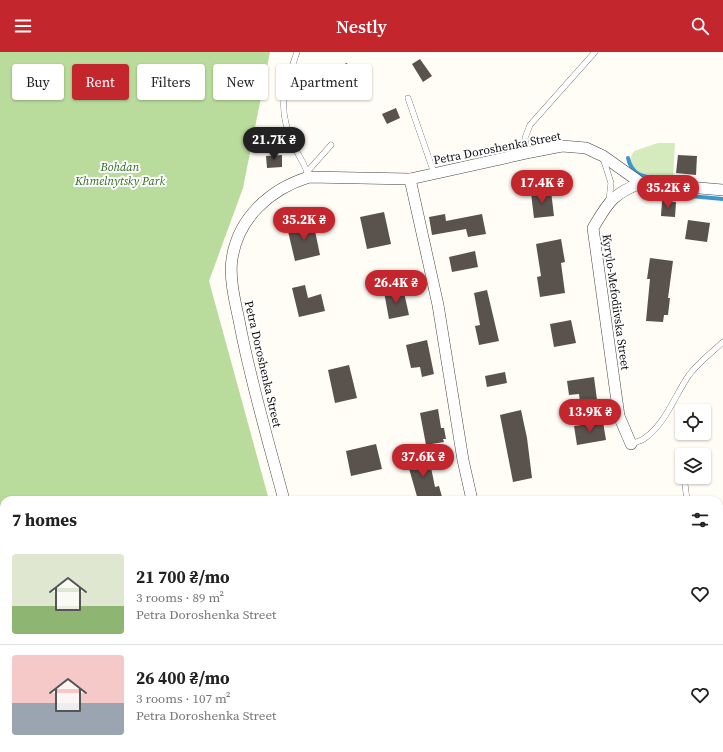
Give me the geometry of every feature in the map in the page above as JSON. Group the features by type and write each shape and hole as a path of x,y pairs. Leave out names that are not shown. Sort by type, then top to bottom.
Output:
{"street":[{"name":"Petra Doroshenka Street","path":"283,496 245,352 234,294 231,261 234,246 243,226 265,200 278,190 308,175 410,179 562,146 586,148 603,156 641,182 723,190"},
{"path":"410,179 438,305 463,460 471,496"},
{"name":"Kyrylo-Mefodiivska Street","path":"631,444 619,416 593,228 609,201 624,189 641,182"}],"lane":[{"path":"297,52 284,90 283,104 290,134 308,175 331,145"},
{"path":"527,153 525,138 530,125 595,52"},
{"path":"408,98 434,173"},
{"path":"603,156 611,183 609,201"},
{"path":"631,444 645,438 654,430 662,420 688,376 697,365 723,342"},
{"path":"685,484 686,496"}],"green space":[{"name":"Bohdan Khmelnytsky Park","path":"0,52 270,52 268,64 213,64 213,100 260,100 243,188 209,281 268,496 0,496"},
{"path":"658,143 675,143 673,180 650,176 636,170 632,165 631,159 634,151"}],"building":[{"path":"420,59 432,76 423,82 412,64"},
{"path":"396,108 400,118 387,124 382,114"},
{"path":"282,155 282,167 267,168 266,156"},
{"path":"678,155 697,156 696,175 676,173"},
{"path":"551,191 554,216 534,218 531,193"},
{"path":"662,201 676,202 675,217 661,216"},
{"path":"384,212 391,244 367,249 360,217"},
{"path":"445,214 446,221 482,214 486,234 468,237 466,229 432,235 429,217"},
{"path":"688,220 710,223 707,242 685,239"},
{"path":"313,221 320,255 295,261 287,227"},
{"path":"561,239 565,262 561,263 565,293 540,297 537,277 541,276 536,244"},
{"path":"475,251 478,267 452,272 449,257"},
{"path":"650,258 673,261 668,298 670,298 668,315 664,315 663,322 646,321 650,279 647,279"},
{"path":"305,285 308,298 321,294 325,311 299,317 292,288"},
{"path":"403,288 409,315 389,319 384,292"},
{"path":"487,290 499,341 479,345 475,326 480,325 474,293"},
{"path":"571,320 576,343 554,347 550,324"},
{"path":"427,340 434,374 422,377 420,367 411,368 406,345"},
{"path":"349,365 357,398 335,403 328,370"},
{"path":"505,372 507,383 487,387 485,376"},
{"path":"594,377 597,400 580,403 579,394 569,395 567,381"},
{"path":"438,409 441,428 444,428 446,439 443,439 444,442 426,445 420,413"},
{"path":"521,410 527,438 532,478 513,482 500,415"},
{"path":"603,422 606,440 577,445 574,426"},
{"path":"376,444 382,469 351,476 346,451"},
{"path":"428,453 435,487 439,486 442,496 417,496 406,458"}],"waterway":[{"path":"628,158 636,173 646,177 663,180"},
{"path":"679,195 723,199"}]}
